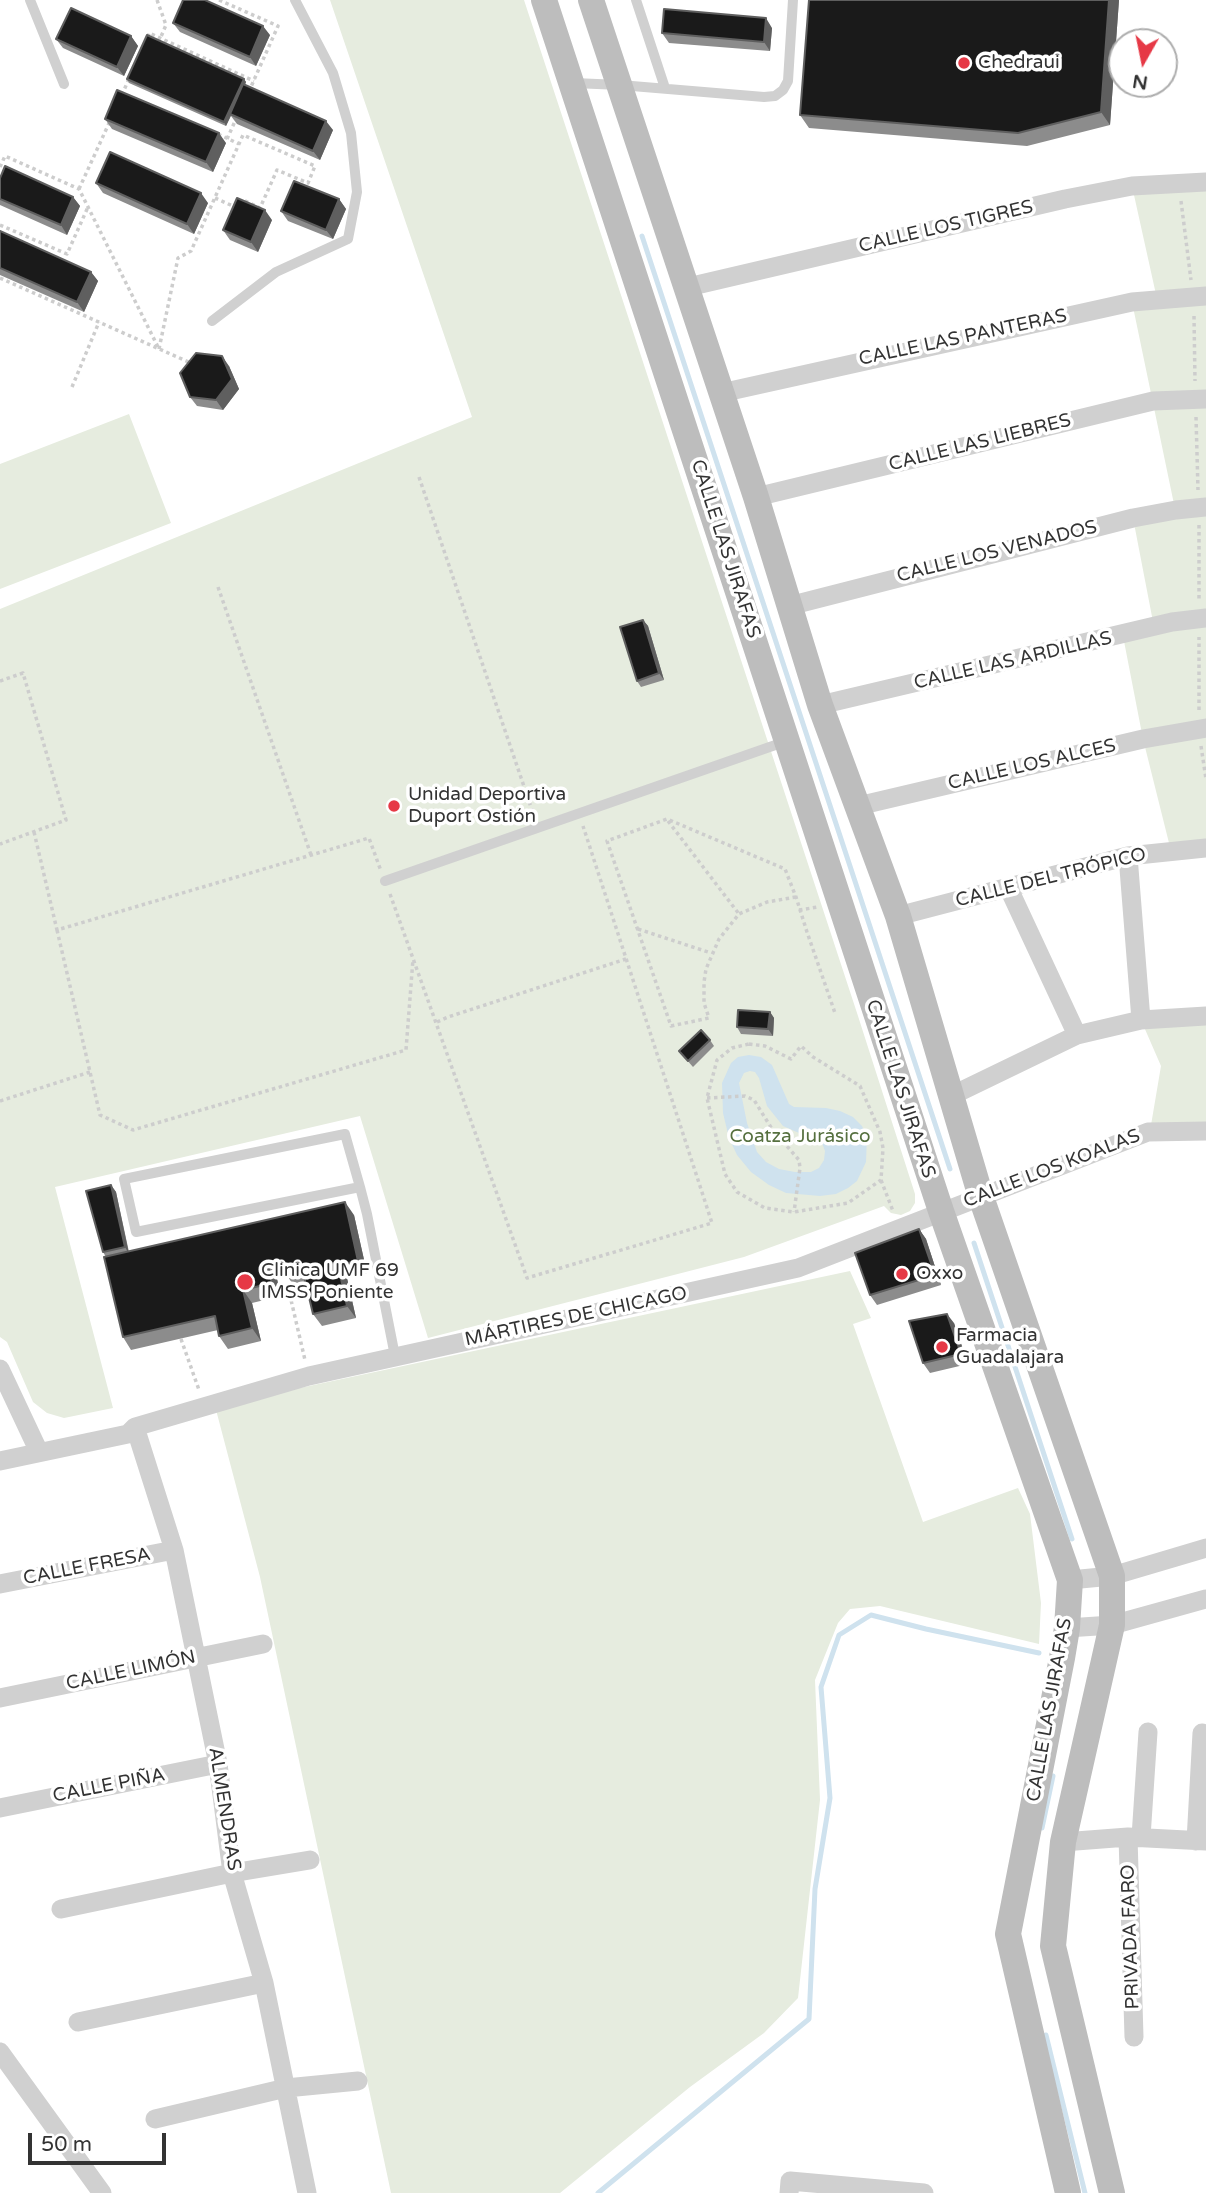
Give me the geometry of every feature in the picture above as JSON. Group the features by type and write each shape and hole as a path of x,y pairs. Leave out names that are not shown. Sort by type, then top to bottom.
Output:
{"main road":[{"name":"CALLE LAS JIRAFAS","path":"544,0 941,1211 1070,1580 1067,1628 1008,1934 1068,2193"},
{"name":"CALLE LAS JIRAFAS","path":"590,0 688,288 820,705 898,916 953,1094 981,1197 1112,1576 1112,1625 1063,1842 1053,1946 1112,2193"},
{"path":"616,214 657,200"}],"street":[{"name":"CALLE LOS TIGRES","path":"688,288 1065,199 1132,186 1178,181 1206,182"},
{"name":"CALLE LAS PANTERAS","path":"722,393 1132,302 1200,296"},
{"name":"CALLE LAS LIEBRES","path":"756,498 1153,401 1201,399"},
{"name":"CALLE LOS VENADOS","path":"789,606 1133,518 1202,507"},
{"name":"CALLE LAS ARDILLAS","path":"820,705 1203,618"},
{"name":"CALLE LOS ALCES","path":"858,806 1143,739 1202,729"},
{"name":"CALLE DEL TRÓPICO","path":"898,916 1128,856 1206,848"},
{"path":"1128,856 1141,1020"},
{"path":"1009,889 1077,1035"},
{"path":"953,1094 1077,1035 1141,1020 1206,1016"},
{"name":"CALLE LOS KOALAS","path":"941,1211 1148,1132 1206,1131"},
{"name":"MÁRTIRES DE CHICAGO","path":"37,1446 128,1434 135,1427 309,1376 798,1268 941,1211"},
{"path":"0,1369 37,1446"},
{"name":"ALMENDRAS","path":"135,1427 174,1550 218,1764 232,1873 264,1983 307,2193"},
{"path":"0,1447 37,1446"},
{"path":"0,1461 37,1446"},
{"path":"1070,1580 1112,1576 1206,1548"},
{"name":"CALLE FRESA","path":"0,1584 174,1550"},
{"path":"1067,1628 1112,1625 1206,1599"},
{"name":"CALLE LIMÓN","path":"0,1698 263,1644"},
{"name":"PRIVADA FARO","path":"1134,2037 1135,1837 1148,1732"},
{"path":"1063,1842 1135,1837 1201,1841 1202,1733"},
{"name":"CALLE PIÑA","path":"0,1808 218,1764"},
{"path":"61,1909 232,1873 310,1860"},
{"path":"78,2022 264,1983"},
{"path":"0,2052 102,2193"},
{"path":"155,2119 286,2088 358,2081"},
{"path":"789,2193 790,2181 924,2193"}],"lane":[{"path":"30,0 64,84"},
{"path":"212,321 276,272 348,239 357,192 351,133 333,73 295,0"},
{"path":"636,0 665,88"},
{"path":"573,83 775,96 783,90 788,81 793,0"},
{"path":"385,881 787,741"},
{"path":"360,1186 136,1232 124,1179 345,1133 360,1186 395,1356"}],"path":[{"path":"157,0 166,25 160,39"},
{"path":"219,0 278,26 248,92"},
{"path":"144,45 149,33 254,81"},
{"path":"118,104 133,69"},
{"path":"123,93 134,98"},
{"path":"79,189 113,115"},
{"path":"228,139 238,116"},
{"path":"216,134 239,144"},
{"path":"159,349 178,258 191,251 243,135 315,166 308,183 277,170 260,208 243,200 239,209 215,198"},
{"path":"0,167 5,156 79,189 159,349"},
{"path":"1178,181 1200,296 1202,729 1206,779"},
{"path":"0,225 67,254 88,207"},
{"path":"0,278 193,364"},
{"path":"72,387 99,322"},
{"path":"419,477 538,828"},
{"path":"218,587 311,855"},
{"path":"0,681 23,673 66,820 0,844"},
{"path":"57,930 369,838 527,1278 712,1223 579,814"},
{"path":"667,819 739,914"},
{"path":"796,897 767,902 739,914 711,953 704,982 704,1003 709,1018 671,1026 607,841 667,819 785,869 796,897 835,1013"},
{"path":"34,832 100,1115 133,1130 406,1050 413,957"},
{"path":"638,929 711,953"},
{"path":"437,1023 448,1017 626,959"},
{"path":"881,1180 848,1203 794,1212 765,1208 750,1201 731,1186 725,1174 706,1098 717,1060 732,1048 749,1044 765,1046 790,1059 800,1046 860,1086 880,1132 883,1148 881,1180 900,1227"},
{"path":"0,1101 90,1072"},
{"path":"706,1098 745,1096 754,1100 772,1129 799,1160 794,1212"},
{"path":"288,1287 309,1376"},
{"path":"181,1339 205,1407"}],"green space":[{"name":"Unidad Deportiva Duport Ostión","path":"330,0 524,0 858,1016 915,1194 915,1203 910,1211 901,1215 891,1213 884,1206 744,1257 428,1338 360,1116 55,1187 113,1408 64,1418 47,1413 33,1402 7,1342 0,1337 0,609 472,417"},
{"path":"1206,182 1206,848 1171,851 1143,739 1123,636 1154,627 1133,518 1175,509 1132,302 1157,299 1132,186"},
{"path":"129,414 171,523 0,589 0,464"},
{"path":"1206,1016 1206,1132 1150,1131 1161,1066 1141,1020"},
{"path":"850,1271 871,1318 853,1324 923,1522 1018,1488 1030,1514 1041,1603 1039,1644 880,1606 850,1609 838,1623 815,1680 820,1800 798,1998 764,2033 690,2087 560,2193 391,2193 260,1577 215,1406"}],"water":[{"path":"738,1057 761,1057 772,1065 789,1104 794,1107 840,1111 853,1117 862,1126 867,1137 866,1162 857,1181 836,1194 820,1196 786,1193 751,1172 737,1155 729,1138 723,1113 722,1083 731,1063","holes":["755,1072 767,1106 783,1126 822,1143 824,1160 819,1168 811,1172 779,1169 766,1162 757,1152 747,1123 739,1083 744,1073"]}],"building":[{"path":"183,0 205,0 263,26 250,57 173,23"},
{"name":"Chedraui","path":"809,0 1109,0 1101,112 1018,133 800,115"},
{"path":"71,8 131,36 117,67 56,39"},
{"path":"664,9 766,18 764,42 662,33"},
{"path":"147,35 244,79 224,122 127,79"},
{"path":"243,84 326,121 313,151 230,114"},
{"path":"117,90 219,133 206,162 105,119"},
{"path":"110,152 201,193 187,224 96,183"},
{"path":"5,166 73,197 61,225 0,199 0,178"},
{"path":"294,181 339,199 326,230 281,211"},
{"path":"237,198 265,210 251,242 223,230"},
{"path":"0,231 91,272 77,302 0,268"},
{"path":"196,353 222,356 232,379 216,400 190,397 180,373"},
{"path":"643,620 659,673 637,681 620,627"},
{"path":"738,1010 770,1012 768,1029 737,1027"},
{"path":"701,1030 710,1040 688,1061 679,1051"},
{"path":"111,1185 125,1247 103,1252 86,1191"},
{"path":"345,1202 358,1261 338,1265 347,1306 313,1314 303,1272 287,1276 284,1263 268,1267 272,1283 243,1290 252,1328 219,1336 215,1316 123,1337 104,1257"},
{"name":"Oxxo","path":"919,1229 935,1275 870,1295 855,1253"},
{"name":"Farmacia Guadalajara","path":"947,1314 961,1354 923,1363 909,1321"}],"waterway":[{"path":"642,236 950,1169"},
{"path":"974,1243 1072,1539"},
{"path":"598,2193 809,2019 815,1889 830,1798 821,1687 839,1635 871,1615 1039,1653"},
{"path":"1042,1828 1053,1776"},
{"path":"1046,2035 1085,2193"}],"place":[{"name":"Chedraui","path":"964,63"},
{"name":"Unidad Deportiva Duport Ostión","path":"394,806"},
{"name":"Oxxo","path":"902,1274"},
{"name":"Clinica UMF 69 IMSS Poniente","path":"245,1282"},
{"name":"Farmacia Guadalajara","path":"942,1347"}],"park label":[{"name":"Coatza Jurásico","path":"800,1137"}]}
